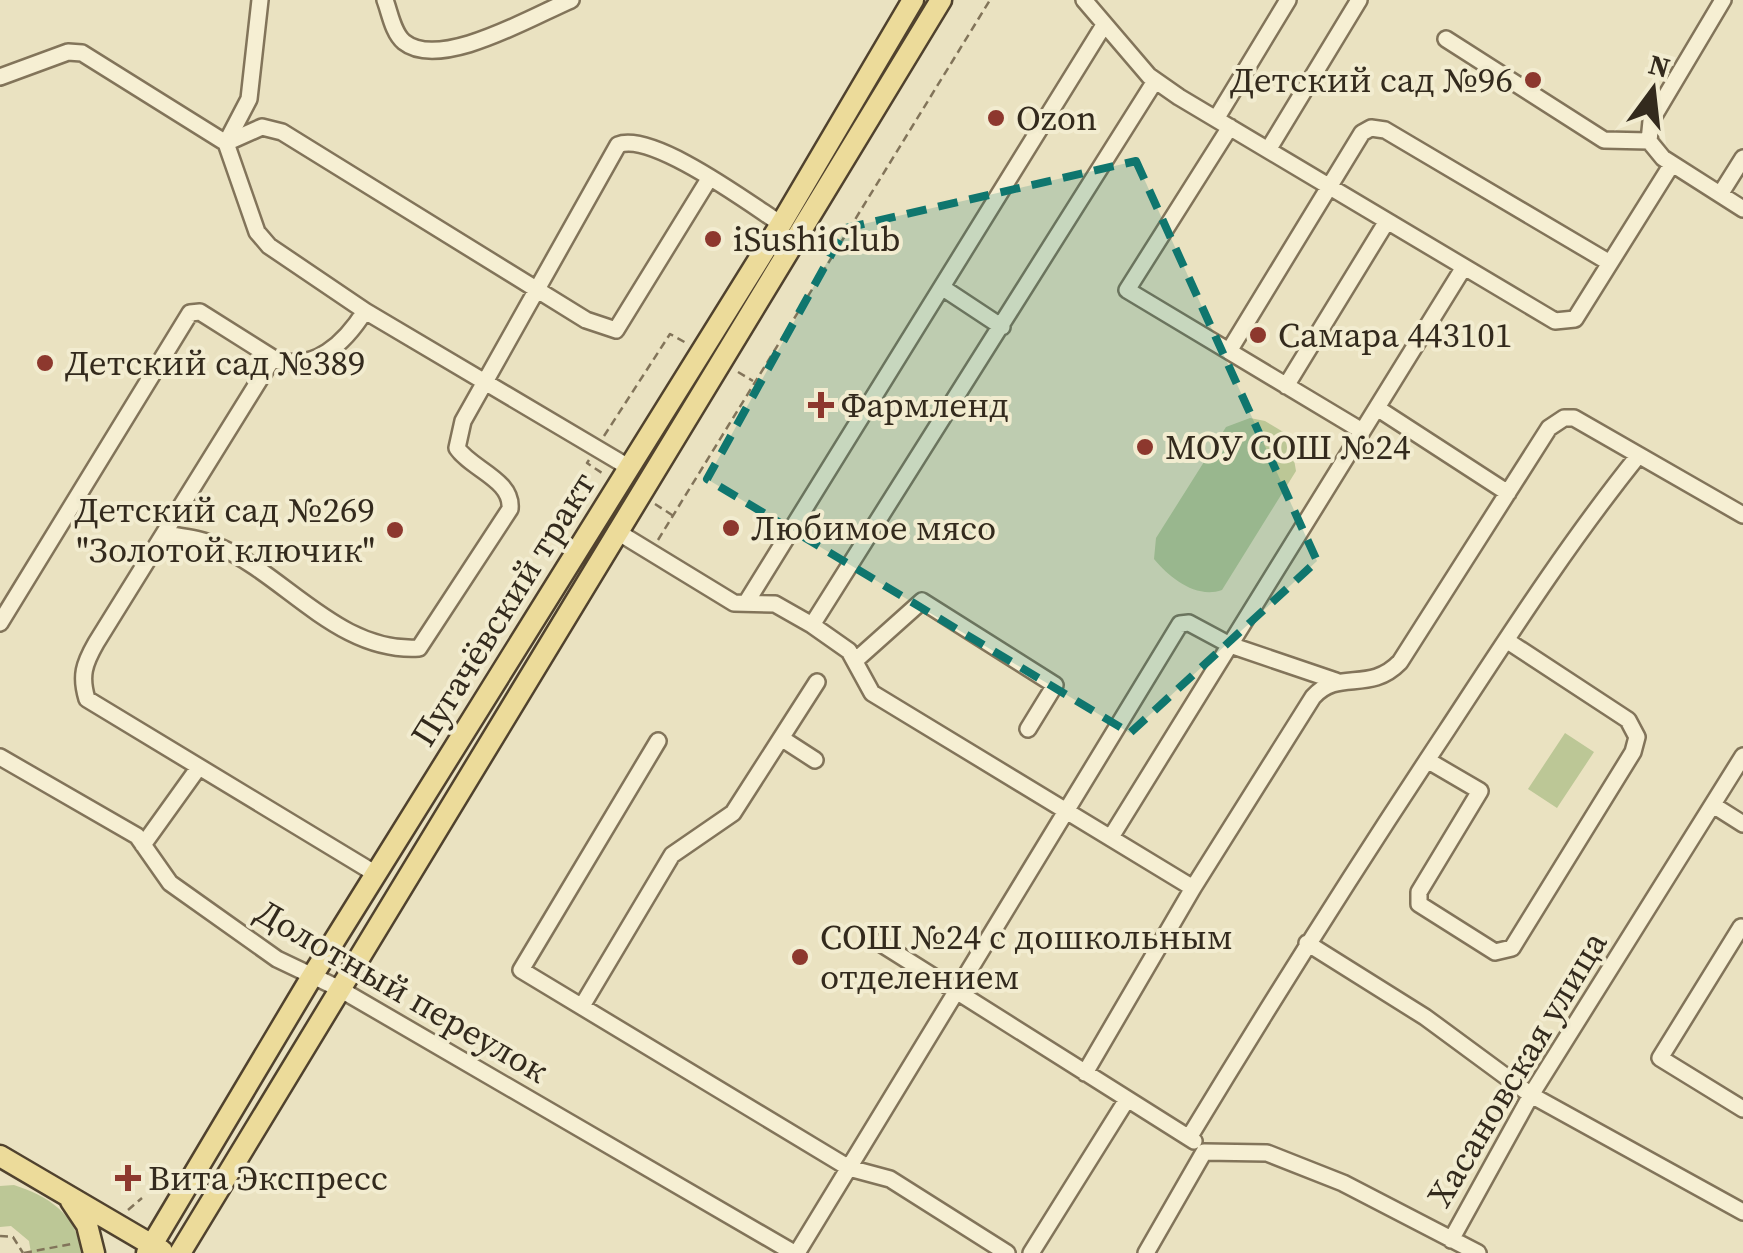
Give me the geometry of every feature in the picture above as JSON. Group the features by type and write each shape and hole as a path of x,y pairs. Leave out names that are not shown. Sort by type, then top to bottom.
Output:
{"main road":[{"name":"Пугачёвский тракт","path":"156,1250 311,978 782,224 913,0"},
{"name":"Пугачёвский тракт","path":"180,1253 616,531 724,364 941,0"},
{"path":"0,1156 156,1250"},
{"path":"0,1170 30,1172"},
{"path":"62,1192 87,1225 94,1253"}],"street":[{"path":"226,142 249,99 260,0"},
{"path":"385,0 398,36 406,44 418,50 446,52 571,0"},
{"path":"1084,0 1155,80 1544,314 1568,322 1576,319 1672,164"},
{"path":"1288,0 1127,290 1362,431"},
{"path":"1268,150 1359,0"},
{"path":"1649,140 1651,122 1723,0"},
{"path":"746,603 1104,25"},
{"path":"1446,40 1604,140 1649,140 1672,164 1743,209"},
{"path":"0,78 68,52 82,53 226,142 258,232 269,246 366,311 630,468"},
{"path":"812,626 1155,80"},
{"path":"226,142 262,127 282,132 605,329 622,326 710,179"},
{"path":"1229,351 1328,186 1362,133 1372,128 1385,130 1610,263"},
{"path":"166,534 220,547 355,635 400,649 419,648 510,509 512,499 503,486 457,448 463,421 622,142 662,152 782,224"},
{"path":"1721,194 1743,158"},
{"path":"1286,386 1386,221"},
{"path":"1111,837 1464,267"},
{"path":"943,288 1002,327"},
{"path":"0,623 190,314 200,312 273,358 304,360 332,352 366,311"},
{"path":"273,358 83,666 83,686 87,699 376,874"},
{"path":"1376,408 1508,493"},
{"path":"796,1253 1180,624 1194,624 1230,645 1336,681 1372,682 1387,676 1400,662 1549,428 1564,418 1574,418 1743,514"},
{"path":"1190,1136 1306,943 1593,510 1638,456"},
{"path":"616,531 734,603 775,604 812,626 856,660 864,685 872,693 1193,888"},
{"path":"856,660 922,601 1055,685 1028,729"},
{"path":"1427,760 1480,792 1419,892 1419,904 1504,954 1512,948 1623,768 1637,737 1628,720 1506,640"},
{"path":"1085,1073 1193,888 1313,697 1324,685 1336,681"},
{"path":"582,1006 672,855 733,813 817,682"},
{"path":"781,738 815,760"},
{"path":"658,742 521,970 849,1168 890,1180 1008,1253"},
{"name":"Хасановская улица","path":"1204,1152 1267,1154 1343,1183 1451,1240 1531,1096 1743,756"},
{"name":"Долотный переулок","path":"0,757 137,836 170,883 311,978 338,988 796,1253"},
{"path":"143,844 199,766"},
{"path":"1713,804 1743,824"},
{"path":"1740,927 1660,1058 1743,1110"},
{"path":"880,943 1126,1100 1190,1136 1204,1152 1146,1253"},
{"path":"1306,943 1425,1018 1531,1096 1743,1212"},
{"path":"1032,1253 1126,1100"},
{"path":"1451,1240 1478,1253"}],"path":[{"path":"651,552 990,0"},
{"path":"587,464 608,476"},
{"path":"655,504 673,516"},
{"path":"0,1236 12,1237 23,1253"}],"highlighted area":[{"path":"1136,161 1317,561 1130,733 707,479 846,228"}],"green space":[{"path":"1250,418 1265,421 1290,436 1296,471 1222,590 1193,589 1176,580 1154,559 1156,538 1226,427"},
{"path":"1565,733 1594,752 1557,808 1528,789"},
{"path":"14,1185 59,1208 74,1227 81,1253 31,1253 29,1241 11,1226 0,1227 0,1186"}],"place":[{"name":"Детский сад №96","path":"1533,80"},
{"name":"Ozon","path":"996,118"},
{"name":"iSushiClub","path":"713,239"},
{"name":"Самара 443101","path":"1258,335"},
{"name":"Детский сад №389","path":"45,363"},
{"name":"Фармленд","path":"821,405"},
{"name":"МОУ СОШ №24","path":"1145,447"},
{"name":"Любимое мясо","path":"731,528"},
{"name":"Детский сад №269 \"Золотой ключик\"","path":"395,530"},
{"name":"СОШ №24 с дошкольным отделением","path":"800,957"},
{"name":"Вита Экспресс","path":"128,1178"}]}
